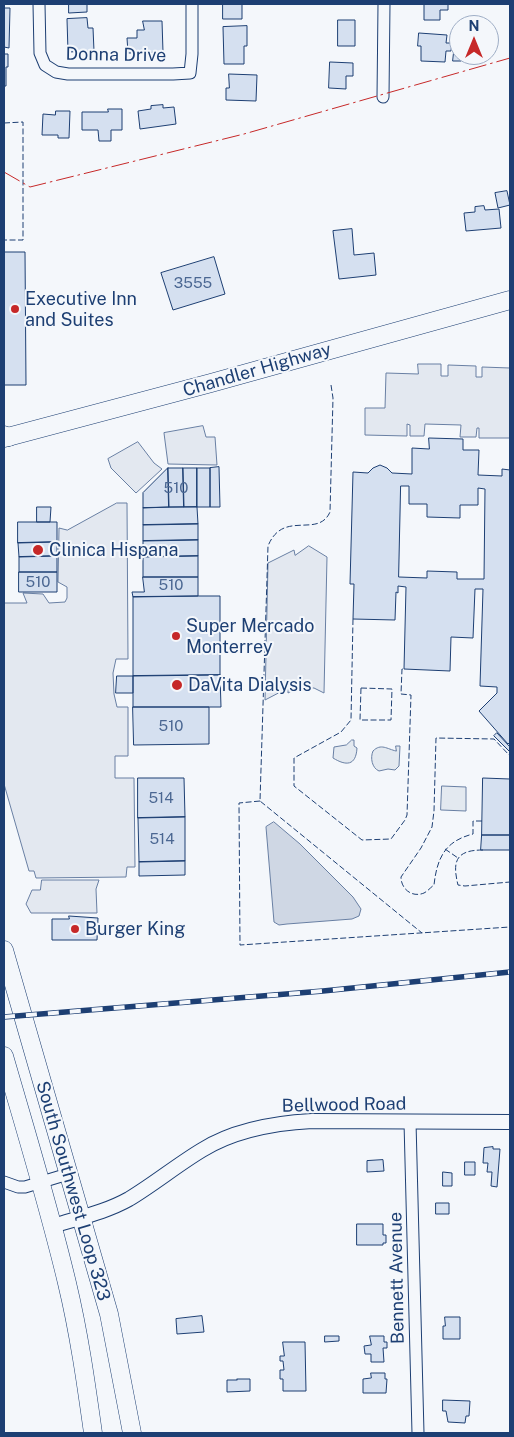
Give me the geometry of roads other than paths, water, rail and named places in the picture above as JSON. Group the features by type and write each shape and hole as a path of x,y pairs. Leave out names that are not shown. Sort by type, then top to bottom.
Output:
{"main road":[{"name":"Chandler Highway","path":"5,437 80,419 510,300"},
{"name":"South Southwest Loop 323","path":"4,950 109,1314 132,1433"},
{"name":"South Southwest Loop 323","path":"4,1056 53,1226 78,1336 93,1433"}],"street":[{"name":"Donna Drive","path":"39,4 40,52 44,66 56,72 68,74 190,73 192,4"},
{"path":"383,97 384,4"},
{"name":"Bellwood Road","path":"53,1226 81,1218 128,1200 203,1149 223,1139 250,1130 294,1122 510,1122"},
{"name":"Bennett Avenue","path":"410,1122 418,1433"},
{"path":"4,1182 18,1187 25,1187 68,1174"}],"railway":[{"path":"4,1017 323,991 510,972"}],"place":[{"name":"Executive Inn and Suites","path":"15,309"},
{"name":"Clinica Hispana","path":"38,550"},
{"name":"Super Mercado Monterrey","path":"176,636"},
{"name":"DaVita Dialysis","path":"177,685"},
{"name":"Burger King","path":"75,929"}]}
